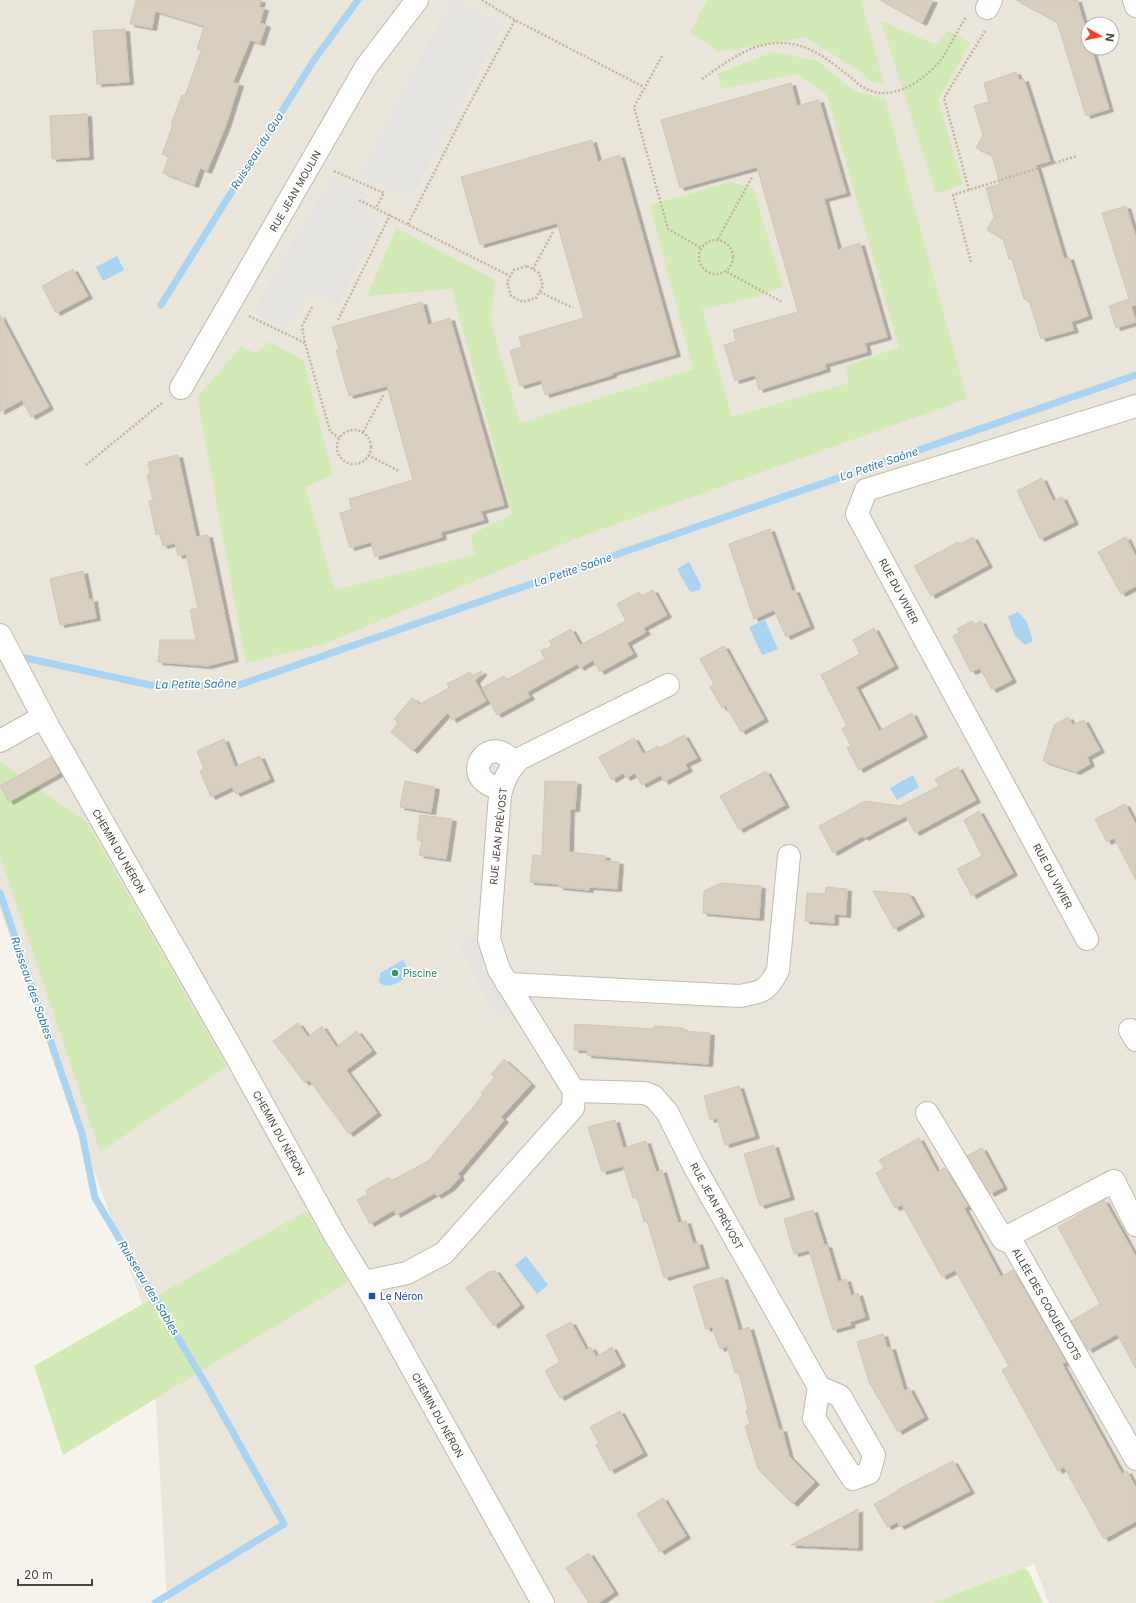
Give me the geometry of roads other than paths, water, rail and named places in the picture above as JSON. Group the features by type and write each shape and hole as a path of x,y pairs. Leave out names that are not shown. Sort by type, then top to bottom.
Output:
{"street":[{"name":"RUE JEAN MOULIN","path":"181,388 366,67 417,0"},
{"path":"1134,0 1136,6"},
{"name":"RUE DU VIVIER","path":"1087,939 857,514 866,490 1136,406"},
{"name":"CHEMIN DU NÉRON","path":"7,648 43,717 240,1063 336,1237 364,1282 543,1603"},
{"name":"RUE JEAN PRÉVOST","path":"668,685 519,759 509,770 501,788 500,795 489,939 499,970 574,1091 644,1093 653,1096 667,1112 693,1164 819,1387"},
{"path":"0,741 43,717"},
{"path":"501,788 484,781 479,774 478,764 483,756 491,752 499,752 508,756 515,763"},
{"path":"507,984 740,996 759,992 772,983 778,970 789,856"},
{"path":"364,1282 407,1273 444,1253 574,1108 574,1091"},
{"name":"ALLÉE DES COQUELICOTS","path":"927,1113 1002,1239 1013,1244 1134,1450"},
{"path":"1002,1239 1114,1181 1136,1225"}],"water":[{"path":"117,256 124,270 103,281 96,267"},
{"path":"689,562 701,585 700,590 692,592 689,590 677,569"},
{"path":"1018,612 1027,622 1033,641 1025,645 1015,636 1008,616"},
{"path":"765,620 778,649 762,655 749,627"},
{"path":"913,775 919,787 897,800 890,788"},
{"name":"Piscine","path":"403,960 411,974 395,984 387,986 379,982 380,973"},
{"path":"526,1256 548,1285 537,1294 515,1265"}],"waterway":[{"name":"Ruisseau du Gua","path":"161,305 314,60 358,0"},
{"name":"La Petite Saône","path":"16,656 150,685 236,686 1136,375"},
{"name":"Ruisseau des Sables","path":"0,893 82,1134 95,1198 208,1388 284,1524 155,1603"}],"place":[{"name":"Piscine","path":"395,973"},
{"name":"Le Néron","path":"372,1296"}]}
